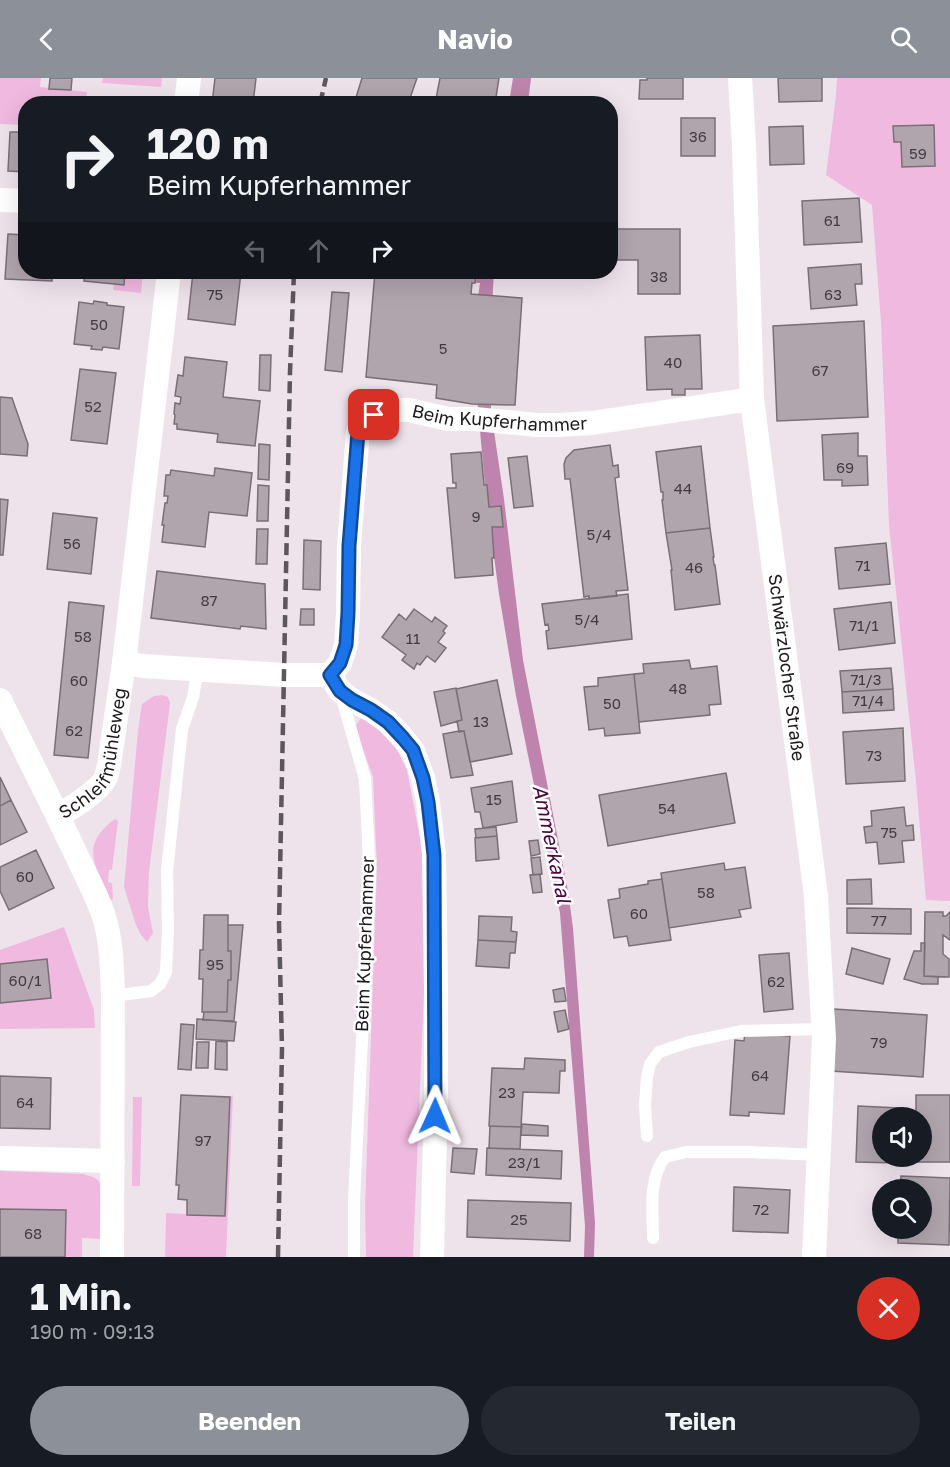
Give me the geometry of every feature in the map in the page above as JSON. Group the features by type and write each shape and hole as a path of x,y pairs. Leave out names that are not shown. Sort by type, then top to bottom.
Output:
{"street":[{"path":"187,96 189,78"},
{"name":"Schwärzlocher Straße","path":"740,78 752,399 816,896 823,1029 814,1257"},
{"path":"0,200 18,201"},
{"name":"Schleifmühleweg","path":"112,1257 113,996 110,945 104,914 58,816 87,796 105,779 109,765 124,663 167,279"},
{"name":"Beim Kupferhammer","path":"335,683 346,645 349,546 358,432 364,422 374,415 389,410 409,410 448,419 475,419 537,425 592,423 752,399"},
{"path":"124,663 284,675 335,683 352,700 388,722 413,750 423,778 428,802 434,855 436,1096 432,1257"},
{"path":"0,700 58,816"},
{"path":"0,1158 113,1161"}],"lane":[{"path":"113,996 151,991 160,984 166,972 167,871 182,729 196,680 192,669"},
{"name":"Beim Kupferhammer","path":"335,683 365,779 370,879 354,1200 354,1257"},
{"path":"647,1136 646,1077 650,1064 659,1052 688,1042 741,1031 823,1029"},
{"path":"653,1238 654,1181 659,1165 665,1157 686,1152 819,1155"}],"shaded area":[{"path":"0,78 41,78 40,87 87,92 87,96 18,96 18,125 0,124"},
{"path":"103,78 162,78 161,87 102,83"},
{"path":"837,78 950,78 950,901 926,900 889,525 881,322 872,205 826,175"},
{"path":"124,279 142,279 141,293 113,290 114,284 124,284"},
{"path":"154,696 168,697 170,703 149,872 148,907 153,933 147,942 136,925 124,887 142,704"},
{"path":"360,719 375,720 388,732 407,770 423,853 424,992 413,1257 366,1257 365,1207 377,867 373,777 355,727"},
{"path":"115,819 118,821 112,870 109,870 108,882 112,883 113,899 111,900 96,867 94,848 97,838"},
{"path":"64,927 94,1010 95,1028 0,1029 0,950"},
{"path":"233,1095 226,1257 165,1257 166,1213 225,1216 230,1097"},
{"path":"133,1097 142,1097 140,1186 132,1186"},
{"path":"0,1171 83,1174 98,1180 104,1191 102,1239 82,1238 82,1257 65,1257 66,1210 0,1209"}],"water":[{"path":"513,78 531,78 529,96 510,96"},
{"name":"Ammerkanal","path":"476,279 494,279 491,411 523,660 568,891 573,928 595,1223 594,1257 584,1257 585,1226 560,913 516,696 486,497 475,375 474,325 480,283 476,283"}],"building":[{"path":"50,78 72,78 71,90 49,89"},
{"path":"215,78 256,78 254,96 213,96"},
{"path":"362,78 417,78 411,96 356,96"},
{"path":"440,78 499,78 496,96 437,96"},
{"path":"647,78 683,78 683,99 639,99 640,80 647,80"},
{"path":"778,78 822,78 822,101 779,102"},
{"path":"681,118 715,118 715,156 681,156"},
{"path":"934,125 935,166 902,167 901,142 894,142 893,126"},
{"path":"803,126 804,164 770,165 769,127"},
{"path":"10,132 18,132 18,172 8,171"},
{"path":"859,198 862,242 804,245 802,201"},
{"path":"618,229 680,229 680,294 638,294 638,260 618,260"},
{"path":"8,234 18,235 18,279 52,279 52,281 5,279"},
{"path":"861,264 862,284 855,284 857,305 811,309 808,268"},
{"path":"84,279 124,279 124,285 84,281"},
{"path":"192,279 240,279 235,325 188,319"},
{"path":"374,279 475,279 475,283 472,283 471,294 522,298 515,405 472,404 436,398 437,385 366,377"},
{"path":"332,292 349,293 342,372 325,370"},
{"path":"94,301 124,307 119,349 103,347 102,350 91,349 92,346 74,344 79,302 93,304"},
{"path":"864,321 868,417 777,421 773,326"},
{"path":"700,335 702,389 685,389 685,395 672,395 672,389 647,390 645,337"},
{"path":"260,355 271,355 270,391 259,390"},
{"path":"185,357 227,362 223,397 260,401 255,446 217,442 218,434 177,429 177,424 174,424 175,403 180,404 181,397 175,396 178,375 183,376"},
{"path":"80,369 116,373 107,444 71,440"},
{"path":"0,397 12,398 28,444 27,456 0,454"},
{"path":"858,433 858,456 867,456 868,485 842,486 842,480 824,480 822,435"},
{"path":"259,444 270,445 269,480 258,479"},
{"path":"610,445 613,466 618,465 619,477 615,478 628,590 616,591 617,596 589,599 589,596 584,597 570,479 565,479 564,464 566,458 574,450"},
{"path":"701,446 710,528 666,533 663,492 661,492 656,452"},
{"path":"481,452 489,507 501,506 503,527 492,527 493,575 455,578 447,488 456,488 456,483 453,483 451,454"},
{"path":"527,456 533,506 514,508 508,458"},
{"path":"215,468 252,473 247,516 209,512 205,547 162,542 164,525 162,525 168,496 164,496 166,475 170,475 171,470 214,476"},
{"path":"258,485 269,486 268,521 257,521"},
{"path":"0,499 8,500 3,555 0,555"},
{"path":"53,513 97,518 91,574 47,569"},
{"path":"710,528 720,604 675,610 666,533"},
{"path":"257,529 268,529 267,564 256,564"},
{"path":"304,540 321,541 320,590 303,589"},
{"path":"886,543 890,584 839,589 835,548"},
{"path":"157,571 265,584 266,629 241,626 240,629 151,618"},
{"path":"628,594 632,639 548,649 546,631 549,630 548,624 545,625 542,604"},
{"path":"69,602 104,606 88,758 54,755"},
{"path":"891,602 895,643 839,650 834,609"},
{"path":"301,609 314,609 314,625 300,625"},
{"path":"414,609 432,622 435,617 447,626 438,642 446,648 435,662 427,656 420,665 417,663 414,669 402,660 406,655 382,637 399,614 406,620"},
{"path":"689,660 691,669 717,666 721,704 709,705 710,715 639,722 634,674 644,673 643,664"},
{"path":"891,668 893,689 842,692 840,671"},
{"path":"634,674 640,733 605,736 604,728 589,730 584,687 598,686 598,678"},
{"path":"497,680 512,754 470,762 464,731 459,732 457,721 462,720 456,689"},
{"path":"456,688 462,720 441,726 434,692"},
{"path":"893,689 894,710 843,713 842,692"},
{"path":"903,728 905,781 846,784 843,732"},
{"path":"464,731 473,775 451,778 443,734"},
{"path":"726,773 735,823 608,846 599,795"},
{"path":"0,777 11,800 0,806"},
{"path":"512,781 517,822 483,828 480,812 475,812 471,788"},
{"path":"11,800 27,832 0,845 0,806"},
{"path":"904,807 906,826 913,825 914,840 902,841 904,862 879,864 877,842 866,843 864,827 872,826 871,811"},
{"path":"496,827 497,836 476,838 475,829"},
{"path":"497,836 499,859 476,861 475,838"},
{"path":"538,840 540,854 531,856 529,841"},
{"path":"36,850 54,888 9,910 0,891 0,867"},
{"path":"540,857 542,874 533,875 531,858"},
{"path":"724,863 725,870 745,867 751,908 739,910 741,917 669,928 661,873"},
{"path":"540,874 542,892 533,893 530,875"},
{"path":"662,879 671,940 629,946 627,936 614,938 608,900 620,898 619,889"},
{"path":"871,879 872,904 847,904 847,880"},
{"path":"847,908 911,909 911,934 847,933"},
{"path":"925,912 943,912 943,916 946,916 950,912 950,940 943,935 943,954 949,959 949,977 924,976"},
{"path":"204,915 228,915 231,980 228,980 227,1012 202,1012 203,979 199,979"},
{"path":"479,916 512,917 511,931 517,932 516,942 478,940"},
{"path":"228,925 243,925 234,1021 203,1020 204,1012 227,1012 228,980 231,980"},
{"path":"478,940 516,942 515,953 510,953 509,968 476,966"},
{"path":"921,943 925,943 924,976 938,977 938,984 922,984 904,979 914,951 921,951"},
{"path":"852,948 890,959 883,984 846,974"},
{"path":"789,953 793,1009 764,1012 759,955"},
{"path":"47,959 51,998 0,1003 0,964"},
{"path":"564,988 566,1001 555,1002 553,990"},
{"path":"834,1009 927,1015 923,1077 831,1071"},
{"path":"565,1010 569,1029 558,1032 554,1012"},
{"path":"197,1019 236,1022 234,1041 196,1039"},
{"path":"181,1024 194,1025 191,1070 178,1069"},
{"path":"745,1033 790,1036 784,1114 749,1112 749,1116 730,1115 735,1040 744,1041"},
{"path":"216,1041 227,1042 227,1070 215,1069"},
{"path":"197,1042 209,1042 208,1068 196,1068"},
{"path":"525,1058 565,1060 565,1071 560,1071 559,1093 523,1092 521,1127 489,1126 492,1068 524,1069"},
{"path":"0,1076 51,1078 50,1129 0,1128"},
{"path":"181,1095 230,1097 225,1216 187,1215 187,1200 178,1199 179,1185 176,1185"},
{"path":"916,1095 950,1095 950,1162 932,1162 932,1107 916,1107"},
{"path":"858,1106 878,1107 872,1107 872,1162 856,1162"},
{"path":"522,1124 548,1126 548,1136 521,1135"},
{"path":"490,1126 521,1127 520,1149 489,1148"},
{"path":"453,1148 477,1149 474,1174 451,1172"},
{"path":"487,1148 562,1151 561,1179 486,1175"},
{"path":"901,1176 950,1178 949,1245 898,1243 898,1239 932,1239 932,1179 901,1179"},
{"path":"734,1187 790,1190 788,1233 733,1231"},
{"path":"468,1200 571,1203 570,1241 467,1237"},
{"path":"0,1209 66,1210 65,1257 0,1257"}],"railway":[{"path":"322,96 326,78"},
{"path":"278,1257 282,1048 279,924 294,279"}],"route":[{"path":"374,415 364,422 358,432 349,546 346,645 340,663 330,675 340,691 388,722 403,738 413,750 423,778 434,855 435,1116"}]}
